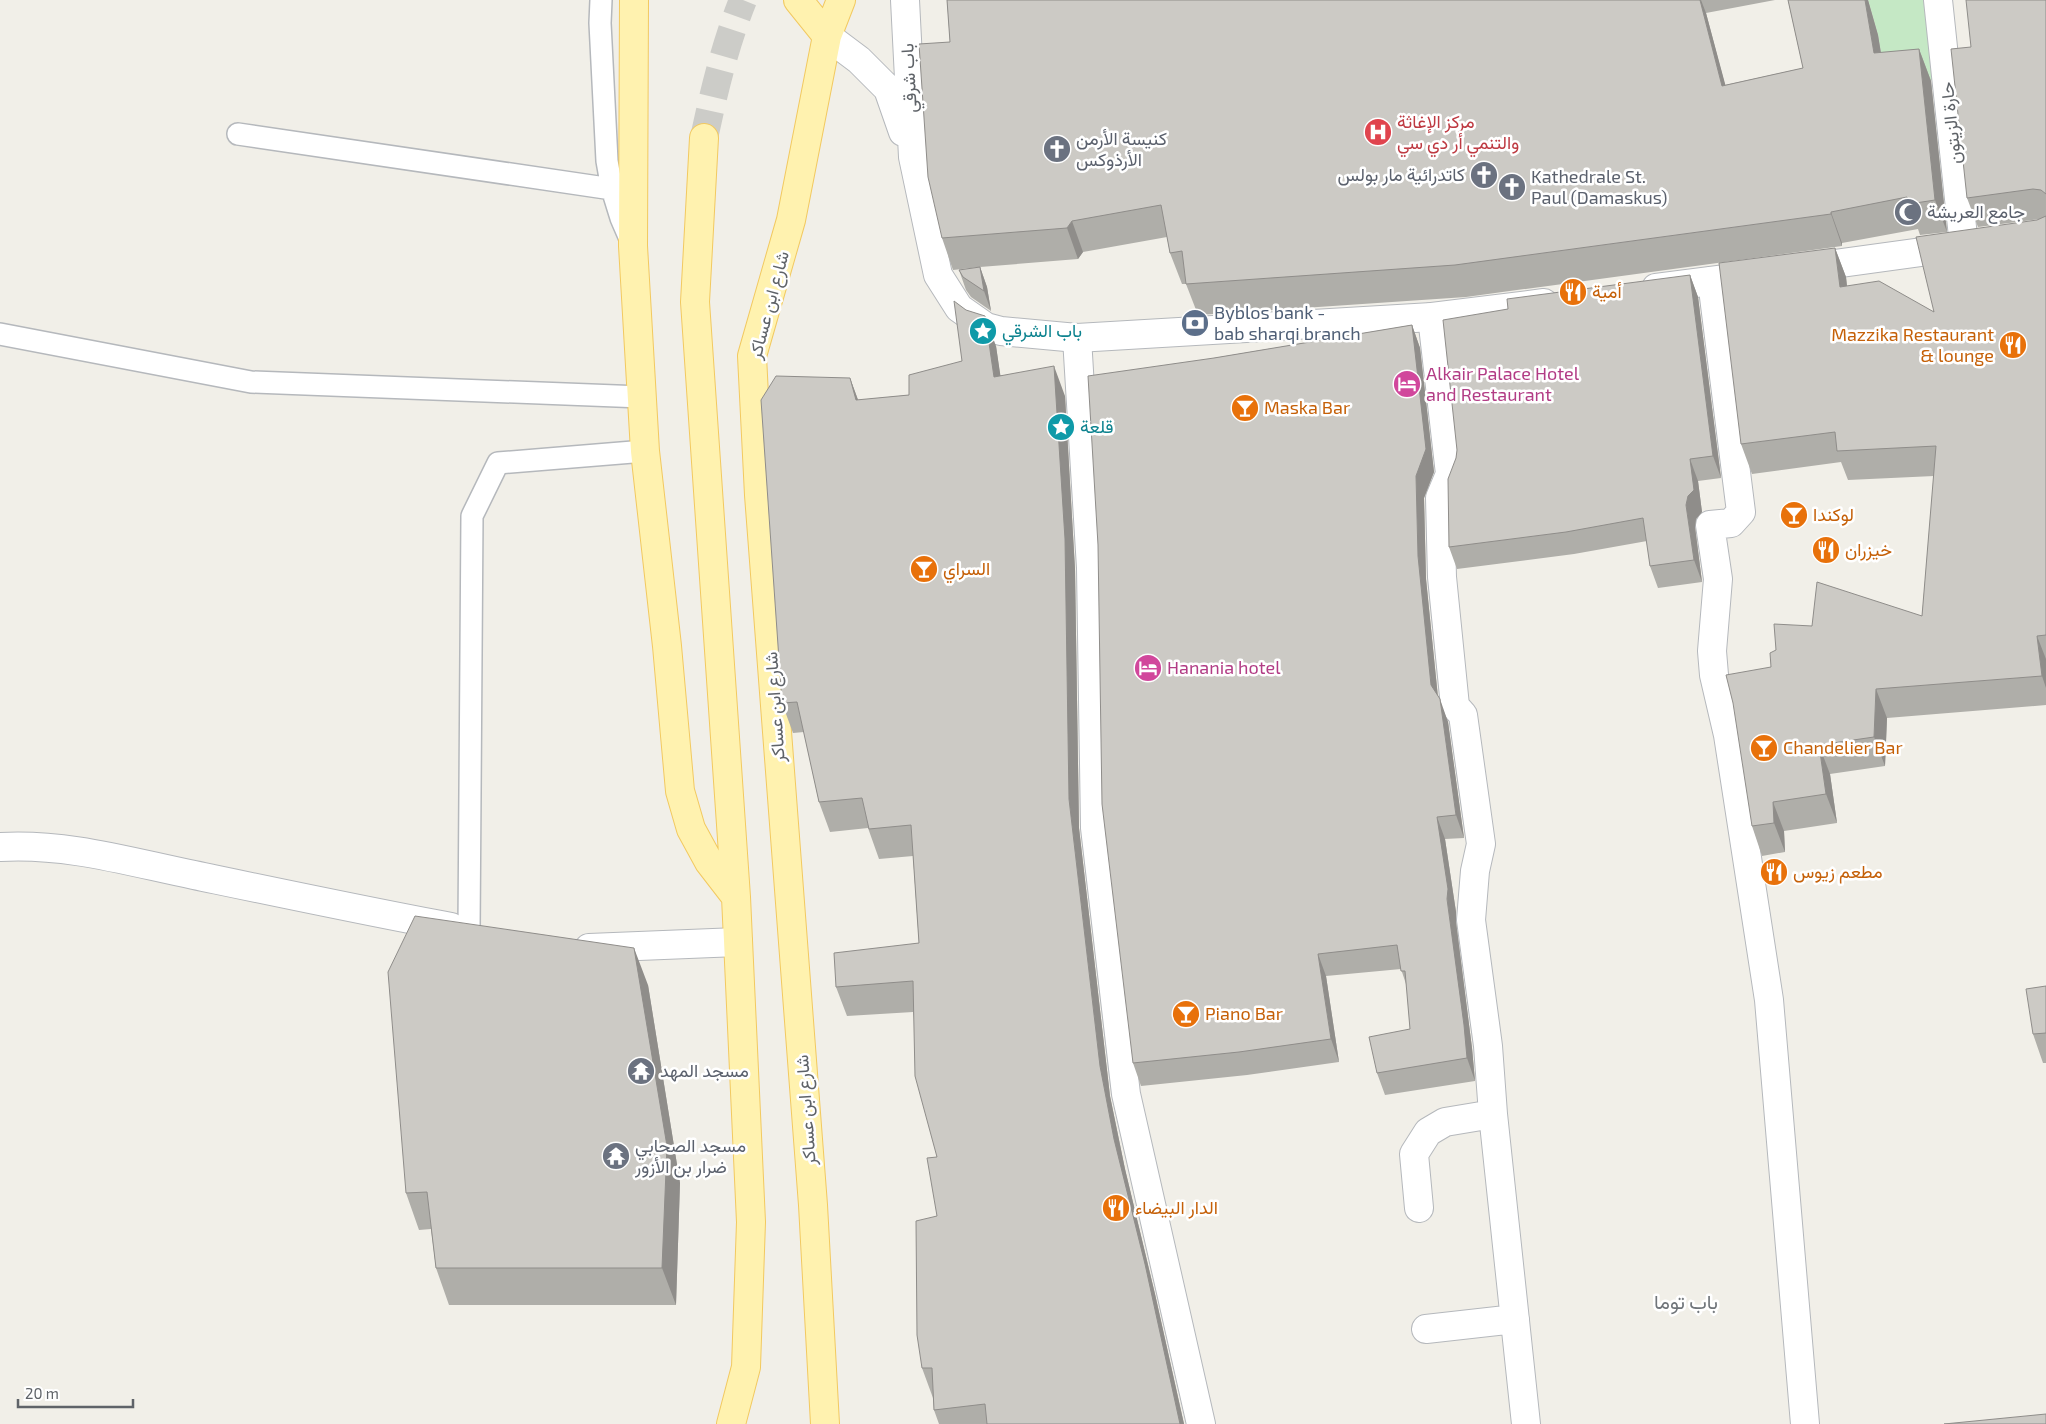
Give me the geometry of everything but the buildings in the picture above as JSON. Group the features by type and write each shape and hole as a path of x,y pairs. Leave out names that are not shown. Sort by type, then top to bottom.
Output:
{"main road":[{"path":"634,0 633,246 645,451 667,646 680,791 691,829 709,862 736,897"},
{"path":"633,28 649,0"},
{"path":"798,0 827,36"},
{"name":"شارع ابن عساكر","path":"825,1424 813,1205 759,495 752,356 791,220 827,36 841,0"},
{"path":"704,138 695,302 736,897 751,1222 746,1367 732,1424"}],"street":[{"name":"باب شرقي","path":"905,0 913,157 938,276 959,308 986,327 1001,331 1077,338"},
{"name":"حارة الزيتون","path":"1938,0 1964,246"},
{"name":"باب شرقي","path":"827,36 859,60 888,89 895,113 913,157"},
{"path":"1635,291 1992,242"},
{"path":"1712,281 1741,512 1731,523 1710,525 1718,580 1712,651 1714,675 1728,735 1769,1000 1805,1424"},
{"path":"1201,1424 1126,1094 1096,838 1091,568 1077,338 1432,317 1567,300"},
{"path":"1432,317 1450,474 1440,498 1442,577 1455,706 1463,715 1481,844 1475,871 1471,920 1488,1046 1493,1114 1526,1424"},
{"path":"0,847 19,846 72,850 122,858 183,873 317,901 498,936"},
{"path":"562,945 597,948 738,942"},
{"path":"1419,1208 1414,1154 1428,1132 1445,1122 1493,1114"},
{"path":"1426,1329 1515,1319"}],"lane":[{"path":"601,0 600,23 607,160 612,190 633,246"},
{"path":"238,134 612,190"},
{"path":"0,334 251,382 642,397"},
{"path":"469,930 472,516 498,463 645,451"}],"green space":[{"path":"1868,0 1938,0 1947,79 1886,84 1878,35"}],"tunnel":[{"path":"704,138 720,68 743,0"}],"place":[{"name":"مركز الإغاثة والتنمي أر دي سي","path":"1378,132"},
{"name":"كنيسة الأرمن الأرذوكس","path":"1057,149"},
{"name":"كاتدرائية مار بولس","path":"1484,175"},
{"name":"Kathedrale St. Paul (Damaskus)","path":"1512,187"},
{"name":"جامع العريشة","path":"1908,212"},
{"name":"أمية","path":"1573,292"},
{"name":"Byblos bank - bab sharqi branch","path":"1195,323"},
{"name":"باب الشرقي","path":"983,331"},
{"name":"Mazzika Restaurant & lounge","path":"2013,345"},
{"name":"Alkair Palace Hotel and Restaurant","path":"1407,384"},
{"name":"Maska Bar","path":"1245,408"},
{"name":"قلعة","path":"1061,427"},
{"name":"لوكندا","path":"1794,515"},
{"name":"خيزران","path":"1826,550"},
{"name":"السراي","path":"924,569"},
{"name":"Hanania hotel","path":"1148,668"},
{"name":"Chandelier Bar","path":"1764,748"},
{"name":"مطعم زيوس","path":"1774,872"},
{"name":"Piano Bar","path":"1186,1014"},
{"name":"مسجد المهد","path":"641,1071"},
{"name":"مسجد الصحابي ضرار بن الأزور","path":"616,1156"},
{"name":"الدار البيضاء","path":"1116,1208"}],"district":[{"name":"باب توما","path":"1686,1302"}]}
